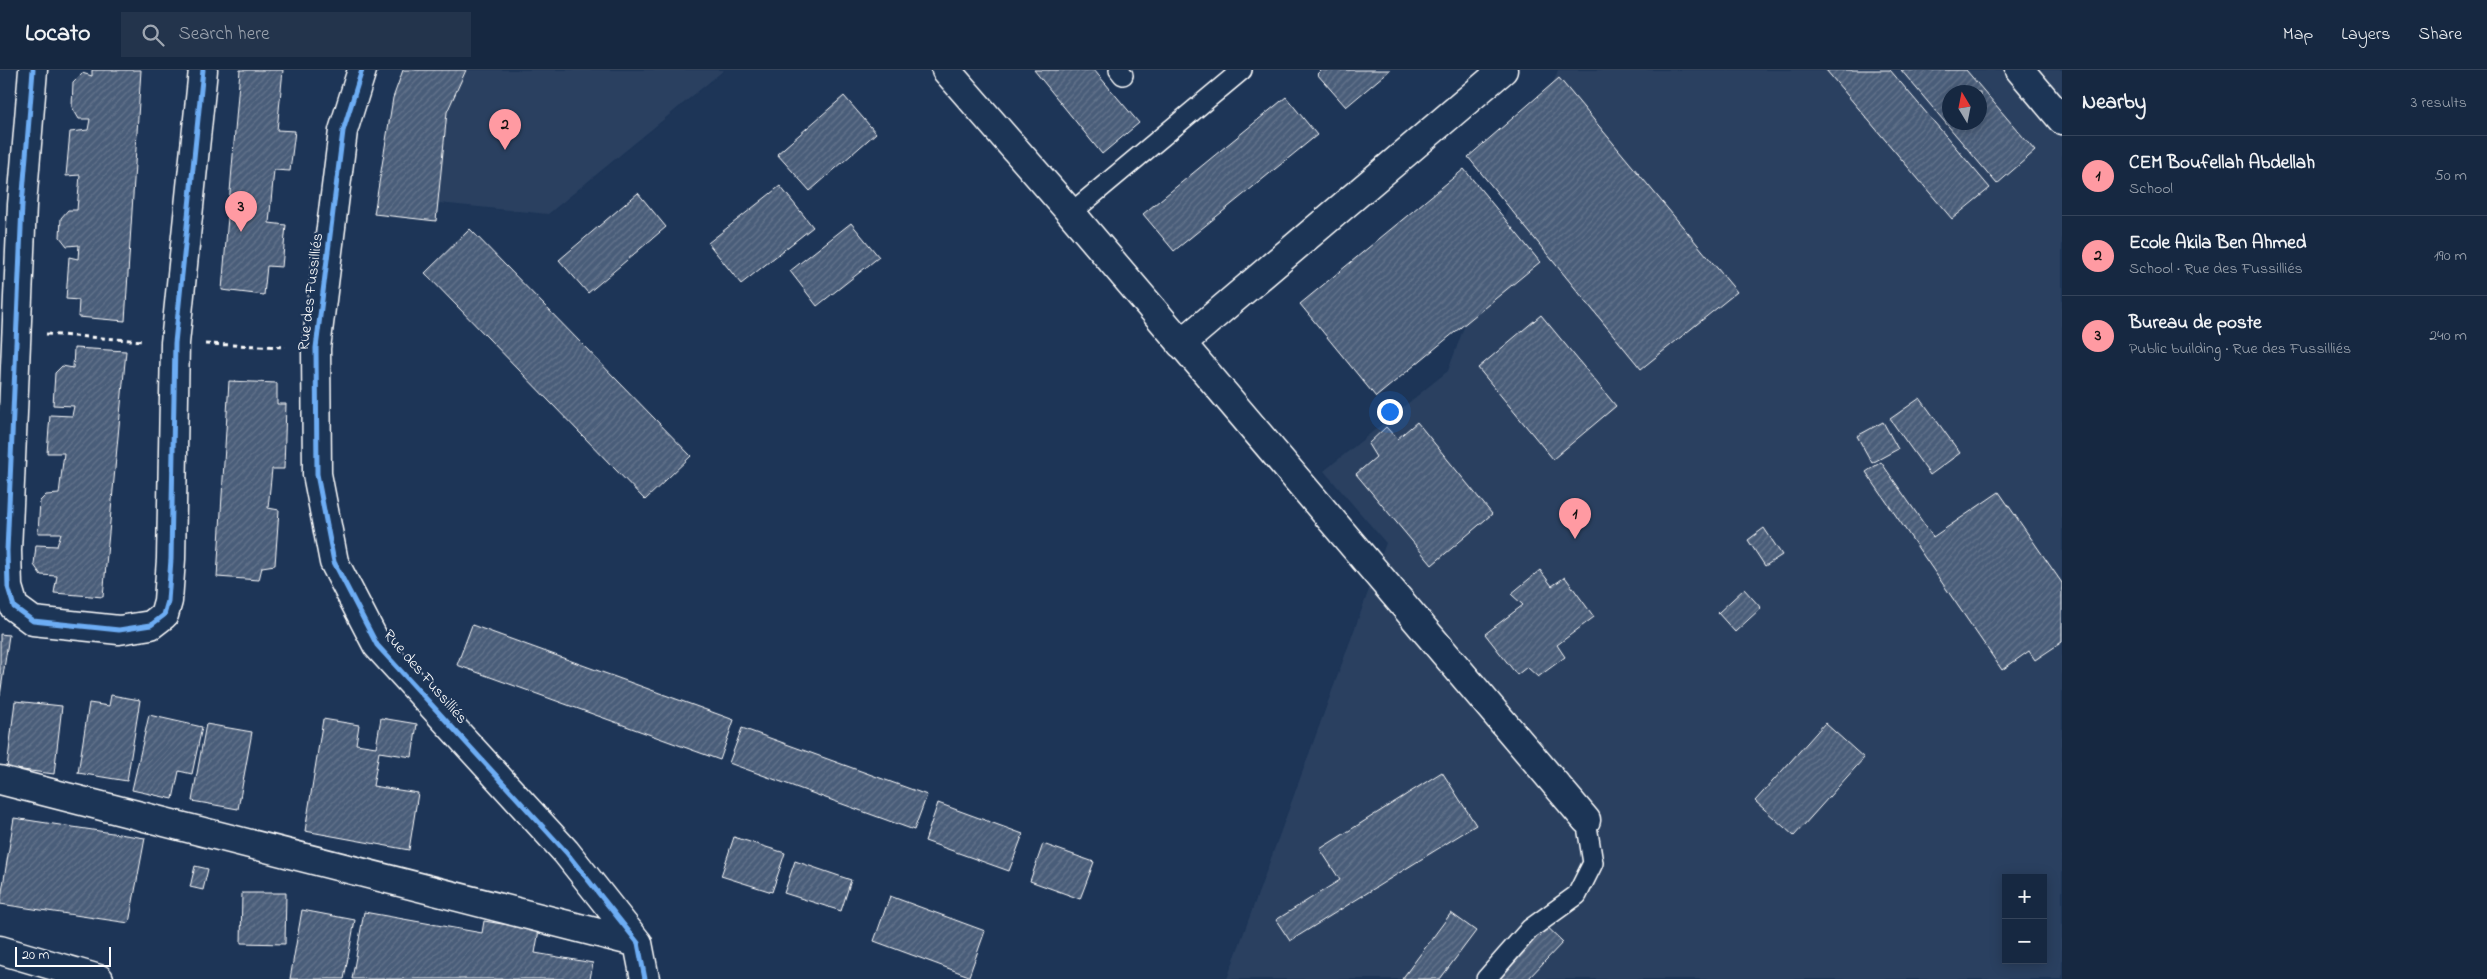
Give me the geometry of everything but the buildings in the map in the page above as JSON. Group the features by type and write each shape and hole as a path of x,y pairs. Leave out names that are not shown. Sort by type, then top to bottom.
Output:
{"street":[{"path":"33,70 11,205 6,551 8,587 14,607 33,621 118,630 151,625 164,615 168,601 171,559 175,343 203,70"},
{"name":"Rue des Fussilliés","path":"362,70 343,131 316,348 317,474 334,562 377,645 566,852 638,943 645,979"},
{"path":"946,70 1071,213 1180,344 1586,820"},
{"path":"1180,344 1503,70"},
{"path":"2020,70 2062,120"},
{"path":"0,780 638,943"},
{"path":"0,950 99,979"}],"lane":[{"path":"1071,213 1242,70"},
{"path":"1486,979 1530,929 1577,895 1592,863 1586,820"}],"shaded area":[{"path":"403,70 724,70 548,214 439,203 436,221 374,214 393,98"},
{"path":"1558,70 2062,70 2062,979 1227,979 1386,543 1324,471 1448,371"}],"cycle path":[{"path":"33,70 22,205 7,551 8,587 14,607 33,621 119,630 151,625 164,615 168,601 171,559 175,343 203,70"},
{"path":"362,70 343,131 316,348 317,474 334,562 377,645 566,852 638,943 645,979"}],"place":[{"name":"Ecole Akila Ben Ahmed","path":"505,150"},
{"name":"Bureau de poste","path":"241,232"},
{"name":"CEM Boufellah Abdellah","path":"1575,539"}]}
